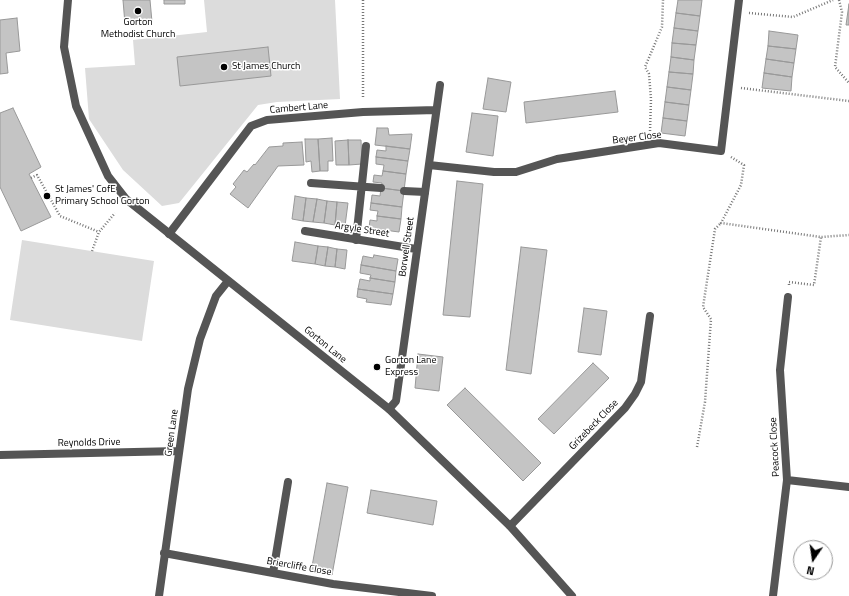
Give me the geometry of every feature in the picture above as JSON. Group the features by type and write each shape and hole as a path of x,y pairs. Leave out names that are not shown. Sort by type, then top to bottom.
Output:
{"street":[{"name":"Gorton Lane","path":"68,0 64,47 76,106 108,176 126,199 389,410 510,526 572,596"},
{"path":"721,151 739,0"},
{"name":"Borwell Street","path":"389,410 396,401 440,85"},
{"name":"Cambert Lane","path":"168,234 251,126 267,120 363,112 436,110"},
{"name":"Beyer Close","path":"429,165 494,172 516,172 557,159 659,143 721,151"},
{"path":"356,240 366,146"},
{"path":"311,182 362,185 381,188"},
{"path":"404,191 425,192"},
{"name":"Argyle Street","path":"305,232 416,249"},
{"name":"Green Lane","path":"159,596 188,389 200,339 216,296 228,281"},
{"name":"Peacock Close","path":"773,596 787,480 780,370 788,297"},
{"name":"Grizebeck Close","path":"510,526 625,408 635,394 641,382 650,316"},
{"name":"Reynolds Drive","path":"0,455 179,452"},
{"path":"787,480 849,487"},
{"path":"273,573 288,482"},
{"name":"Briercliffe Close","path":"164,553 333,584 432,596"}],"path":[{"path":"362,0 364,61 363,112"},
{"path":"650,145 651,100 649,74 645,67 662,26 663,0"},
{"path":"738,12 793,17 833,0"},
{"path":"839,0 842,12 835,67 849,83"},
{"path":"729,86 849,101"},
{"path":"697,448 705,402 711,319 703,307 715,229 721,223 741,185 744,165 721,151"},
{"path":"31,178 37,175 60,216 99,232"},
{"path":"92,251 99,232 115,213"},
{"path":"721,223 821,236 849,235"},
{"path":"788,297 789,282 814,285 821,236"}],"shaded area":[{"path":"204,0 335,0 340,99 277,102 258,105 179,203 162,206 123,170 89,119 85,68 135,65 133,40 207,32"},
{"path":"22,240 154,261 142,341 10,320"}],"building":[{"name":"Gorton Methodist Church","path":"123,0 150,0 152,22 125,24"},
{"path":"164,0 185,0 185,4 164,4"},
{"path":"678,0 702,0 700,16 676,13"},
{"path":"849,4 849,25 846,25"},
{"path":"676,13 700,16 698,31 674,28"},
{"path":"17,18 20,51 6,53 8,73 0,74 0,20"},
{"path":"674,28 698,31 696,45 672,43"},
{"path":"769,31 798,35 796,49 768,46"},
{"path":"672,43 696,45 694,60 671,57"},
{"path":"768,46 796,49 794,63 766,59"},
{"name":"St James Church","path":"268,47 271,76 180,86 177,57"},
{"path":"671,57 694,60 693,74 669,72"},
{"path":"766,59 794,63 792,77 764,73"},
{"path":"669,72 693,74 691,90 667,87"},
{"path":"764,73 792,77 791,91 762,88"},
{"path":"488,78 511,82 506,112 483,109"},
{"path":"667,87 691,90 689,105 665,102"},
{"path":"615,91 618,112 526,123 524,102"},
{"path":"665,102 689,105 687,121 663,118"},
{"path":"13,108 41,167 29,174 51,217 21,231 0,187 0,113"},
{"path":"472,113 498,116 493,156 466,152"},
{"path":"663,118 687,121 685,136 661,133"},
{"path":"377,128 388,128 389,135 412,134 410,149 375,145"},
{"path":"332,138 333,161 328,161 328,171 320,171 318,139"},
{"path":"305,139 318,139 320,171 312,172 311,161 306,162"},
{"path":"348,140 361,140 362,164 349,165"},
{"path":"348,140 349,165 336,165 335,141"},
{"path":"302,142 304,165 278,166 248,208 230,194 236,187 233,184 244,170 247,172 254,164 255,165 269,147 283,146 283,143"},
{"path":"386,146 410,149 408,161 376,157 377,150 386,151"},
{"path":"376,157 408,161 406,174 383,171 384,165 376,164"},
{"path":"383,171 406,174 404,191 381,188 382,183 373,182 374,175 382,176"},
{"path":"457,181 483,184 470,317 443,315"},
{"path":"381,188 404,191 402,207 371,203 372,195 380,196"},
{"path":"295,196 306,198 303,221 292,219"},
{"path":"306,198 317,199 313,222 303,221"},
{"path":"317,199 327,201 324,223 313,222"},
{"path":"327,201 337,202 335,225 324,223"},
{"path":"337,202 348,203 345,226 335,225"},
{"path":"371,203 402,207 401,219 377,216 378,211 370,210"},
{"path":"377,216 401,219 399,232 369,228 370,220 377,221"},
{"path":"295,242 318,246 315,264 292,261"},
{"path":"318,246 328,247 325,266 315,264"},
{"path":"328,247 337,249 335,267 325,266"},
{"path":"521,247 547,250 531,374 506,370"},
{"path":"337,249 347,250 345,269 335,267"},
{"path":"374,255 398,259 396,271 361,265 363,256 373,258"},
{"path":"361,265 396,271 395,282 370,278 371,275 360,273"},
{"path":"370,278 395,282 393,294 358,289 360,279 370,281"},
{"path":"358,289 393,294 391,305 366,302 367,299 357,297"},
{"path":"584,308 607,311 601,355 578,352"},
{"path":"418,354 443,357 439,391 415,388"},
{"path":"593,363 609,378 554,434 538,419"},
{"path":"465,388 541,463 523,481 447,405"},
{"path":"327,483 348,487 332,575 311,572"},
{"path":"371,490 437,501 433,525 367,513"}],"place":[{"name":"Gorton Methodist Church","path":"138,11"},
{"name":"St James Church","path":"224,67"},
{"name":"St James' CofE Primary School Gorton","path":"47,196"},
{"name":"Gorton Lane Express","path":"377,367"}]}
